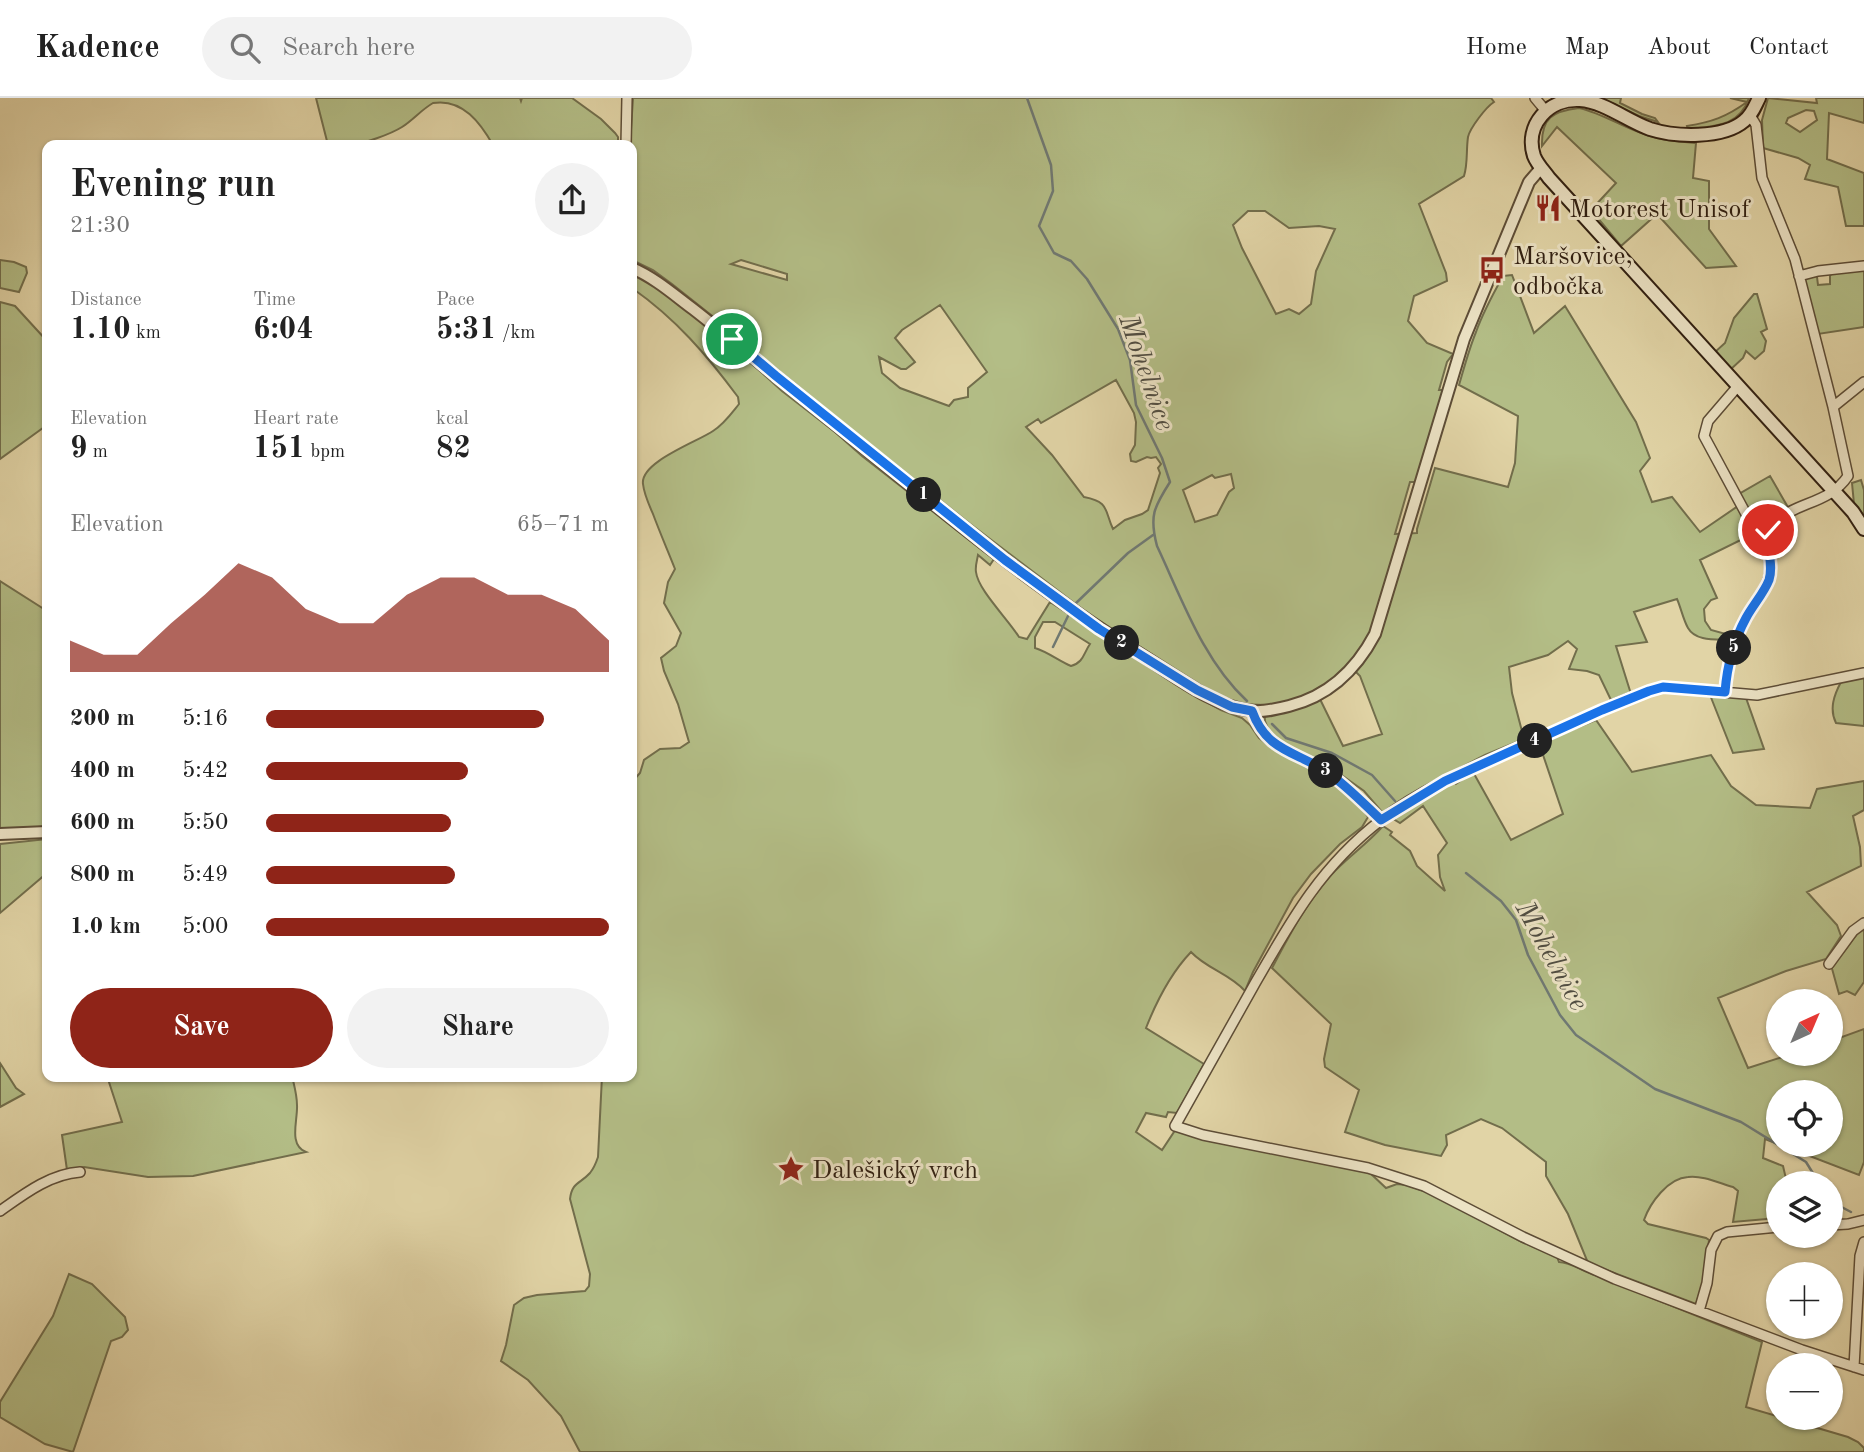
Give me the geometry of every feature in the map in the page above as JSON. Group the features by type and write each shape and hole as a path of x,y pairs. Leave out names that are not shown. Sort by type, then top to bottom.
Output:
{"main road":[{"path":"1759,98 1750,115 1741,123 1718,132 1686,135 1648,128 1596,103 1584,100 1563,101 1545,110 1534,127 1532,137 1535,156 1541,168 1853,512 1864,529"}],"street":[{"path":"626,140 627,98"},
{"path":"1535,98 1545,110"},
{"path":"1725,692 1735,643 1768,581 1771,566 1766,543 1768,530 1787,513 1834,492 1848,476 1795,259 1762,178 1756,125 1750,115"},
{"path":"637,271 665,287 1005,560 1099,629 1197,690 1232,707 1252,711 1269,710 1302,703 1325,691 1357,664 1376,634 1464,339 1529,182 1541,168"},
{"path":"1799,276 1864,266"},
{"path":"1833,407 1864,382"},
{"path":"1738,386 1708,421 1704,436 1752,525 1768,530"},
{"path":"1864,673 1757,695 1663,687 1649,691 1445,781 1381,820 1339,857 1294,915 1175,1126 1203,1135 1368,1168 1424,1186 1523,1237 1615,1279 1802,1350 1864,1370"},
{"path":"1252,711 1257,724 1275,745 1325,771 1352,791 1381,820"},
{"path":"0,834 42,832"},
{"path":"1829,964 1853,932 1864,923"},
{"path":"0,1211 23,1194 53,1178 80,1172"},
{"path":"1843,1224 1864,1220"},
{"path":"1699,1311 1707,1283 1711,1250 1718,1236 1727,1232 1766,1228"},
{"path":"1854,1367 1860,1256 1864,1242"}],"green space":[{"path":"316,98 520,98 521,101 522,98 572,98 601,119 618,137 618,140 490,140 470,114 453,104 433,103 402,127 377,138 327,140"},
{"path":"633,98 1491,98 1494,102 1479,118 1468,137 1464,176 1419,204 1447,281 1414,296 1408,321 1427,343 1453,354 1447,362 1439,390 1443,390 1416,482 1410,482 1395,534 1417,533 1435,468 1508,487 1515,463 1518,416 1459,385 1485,310 1503,276 1512,275 1534,333 1565,306 1636,422 1650,458 1640,471 1652,502 1672,497 1700,532 1738,506 1757,532 1700,560 1717,598 1711,600 1704,609 1705,621 1711,630 1733,636 1732,640 1696,636 1686,625 1677,599 1634,612 1647,642 1616,646 1631,694 1611,700 1599,675 1569,669 1577,649 1568,641 1548,655 1509,667 1512,693 1524,739 1448,774 1456,784 1473,772 1511,840 1563,814 1539,743 1596,720 1632,772 1711,755 1731,786 1756,805 1810,808 1817,789 1864,781 1864,810 1853,816 1861,866 1807,892 1837,925 1841,936 1826,959 1786,971 1718,998 1748,1068 1766,1062 1766,1066 1843,1066 1843,1037 1864,1029 1864,1162 1859,1175 1812,1157 1843,1157 1843,1080 1766,1080 1766,1139 1763,1158 1783,1166 1784,1171 1766,1171 1766,1219 1733,1222 1738,1191 1705,1178 1693,1177 1681,1178 1667,1187 1655,1199 1644,1220 1648,1224 1709,1240 1705,1276 1696,1304 1588,1263 1568,1214 1546,1176 1546,1162 1502,1128 1481,1119 1446,1135 1447,1145 1441,1156 1385,1145 1345,1132 1359,1090 1325,1067 1331,1024 1272,968 1298,920 1322,886 1383,826 1410,851 1417,866 1445,891 1440,877 1438,855 1447,843 1423,806 1400,823 1382,812 1364,791 1329,766 1286,747 1274,737 1265,721 1264,705 1238,704 1212,692 1090,615 969,523 672,284 637,262 637,140 630,140","holes":["1248,211 1265,211 1289,228 1319,226 1335,229 1316,271 1311,304 1299,314 1289,309 1276,314 1233,225","741,260 787,274 787,280 731,264","940,305 987,372 968,388 968,397 954,400 949,406 900,388 882,373 879,357 901,369 906,369 915,362 895,338 902,330","1116,380 1134,413 1135,445 1130,454 1131,461 1156,457 1161,464 1158,468 1160,473 1148,510 1125,520 1113,529 1102,504 1084,497 1052,455 1026,427 1038,419 1041,423","1231,474 1234,488 1217,515 1195,522 1183,490 1212,475 1215,478","1350,666 1360,676 1382,734 1343,746 1316,691"]},
{"path":"1601,98 1621,98 1620,103 1655,118 1658,122 1639,116"},
{"path":"1730,98 1749,98 1745,108 1739,115 1717,126 1688,129 1687,126 1719,118 1747,102"},
{"path":"1768,98 1817,103 1816,98 1864,98 1864,123 1829,113 1827,159 1864,173 1864,226 1846,226 1838,187 1805,179 1810,165 1798,158 1763,148 1762,120","holes":["1806,110 1814,111 1817,120 1800,132 1786,123 1788,118"]},
{"path":"1579,108 1647,135 1696,143 1693,178 1709,181 1709,229 1736,266 1706,268 1657,214 1621,246 1591,210 1616,183 1557,127 1542,146 1546,122 1562,111"},
{"path":"0,260 26,267 27,273 19,292 0,288"},
{"path":"1864,270 1864,327 1818,334 1804,282 1806,278 1815,275 1818,285 1830,284 1832,273"},
{"path":"637,274 648,279 715,330 782,391 994,559 990,565 978,555 978,579 1019,637 1027,639 1050,602 1199,698 1242,718 1259,738 1275,750 1317,771 1356,799 1368,817 1362,827 1340,844 1311,874 1293,898 1245,991 1191,952 1170,978 1146,1028 1204,1064 1177,1113 1168,1112 1166,1117 1146,1113 1136,1132 1162,1150 1176,1129 1370,1173 1386,1188 1397,1184 1407,1185 1435,1195 1520,1241 1557,1257 1559,1262 1762,1342 1746,1407 1766,1413 1766,1430 1824,1430 1858,1442 1864,1452 580,1452 561,1416 528,1380 501,1361 514,1305 524,1298 585,1291 589,1286 590,1274 570,1199 571,1193 590,1173 598,1157 602,1082 637,1082 637,776 644,760 660,749 680,748 689,742 661,658 676,646 681,633 664,603 668,582 675,569 646,496 644,476 660,460 717,428 739,404 738,397 690,338 637,292","holes":["1043,622 1055,622 1090,644 1081,660 1071,666 1035,648 1035,637"]},
{"path":"1754,294 1757,294 1767,329 1761,332 1766,341 1764,351 1755,359 1746,351 1743,358 1730,370 1715,352 1725,343 1734,318"},
{"path":"0,302 15,306 42,336 42,429 0,459"},
{"path":"1770,476 1789,509 1767,525 1754,522 1739,494"},
{"path":"1861,480 1864,490 1864,518 1854,504 1852,483"},
{"path":"0,581 42,608 42,827 0,830"},
{"path":"1856,676 1864,678 1864,726 1836,723 1833,702 1836,692 1841,682"},
{"path":"1710,695 1746,698 1764,749 1733,753"},
{"path":"42,840 42,877 0,913 0,844"},
{"path":"1864,927 1864,982 1855,995 1838,989 1831,965"},
{"path":"0,1063 16,1088 24,1094 0,1107"},
{"path":"109,1082 293,1082 297,1101 297,1144 306,1152 193,1176 148,1177 84,1167 67,1170 62,1135 122,1122"},
{"path":"69,1274 92,1284 125,1317 128,1330 122,1337 111,1341 73,1452 45,1444 0,1417 0,1402 53,1316"}],"waterway":[{"name":"Mohelnice","path":"1027,98 1051,165 1053,191 1039,226 1054,253 1071,261 1087,279 1118,329 1130,360 1136,405 1162,458 1170,482 1154,512 1153,527 1157,546 1206,648 1218,667 1247,701"},
{"path":"1074,605 1128,553 1153,535"},
{"path":"1053,647 1069,614"},
{"name":"Mohelnice","path":"1272,724 1286,738 1332,753 1372,775 1395,801"},
{"name":"Mohelnice","path":"1466,873 1501,901 1516,920 1528,955 1560,1015 1576,1035 1655,1089 1741,1122 1806,1162 1812,1171"},
{"name":"Mohelnice","path":"1843,1208 1851,1212"}],"place":[{"name":"Motorest Unisof","path":"1548,208"},
{"name":"Maršovice, odbočka","path":"1492,270"},
{"name":"Dalešický vrch","path":"791,1169"}],"route":[{"path":"732,339 1005,560 1056,598 1099,629 1197,690 1232,707 1252,711 1257,724 1275,745 1325,771 1352,791 1381,820 1445,781 1649,691 1663,687 1725,692 1735,643 1768,581 1771,566 1766,543 1768,530"}]}
